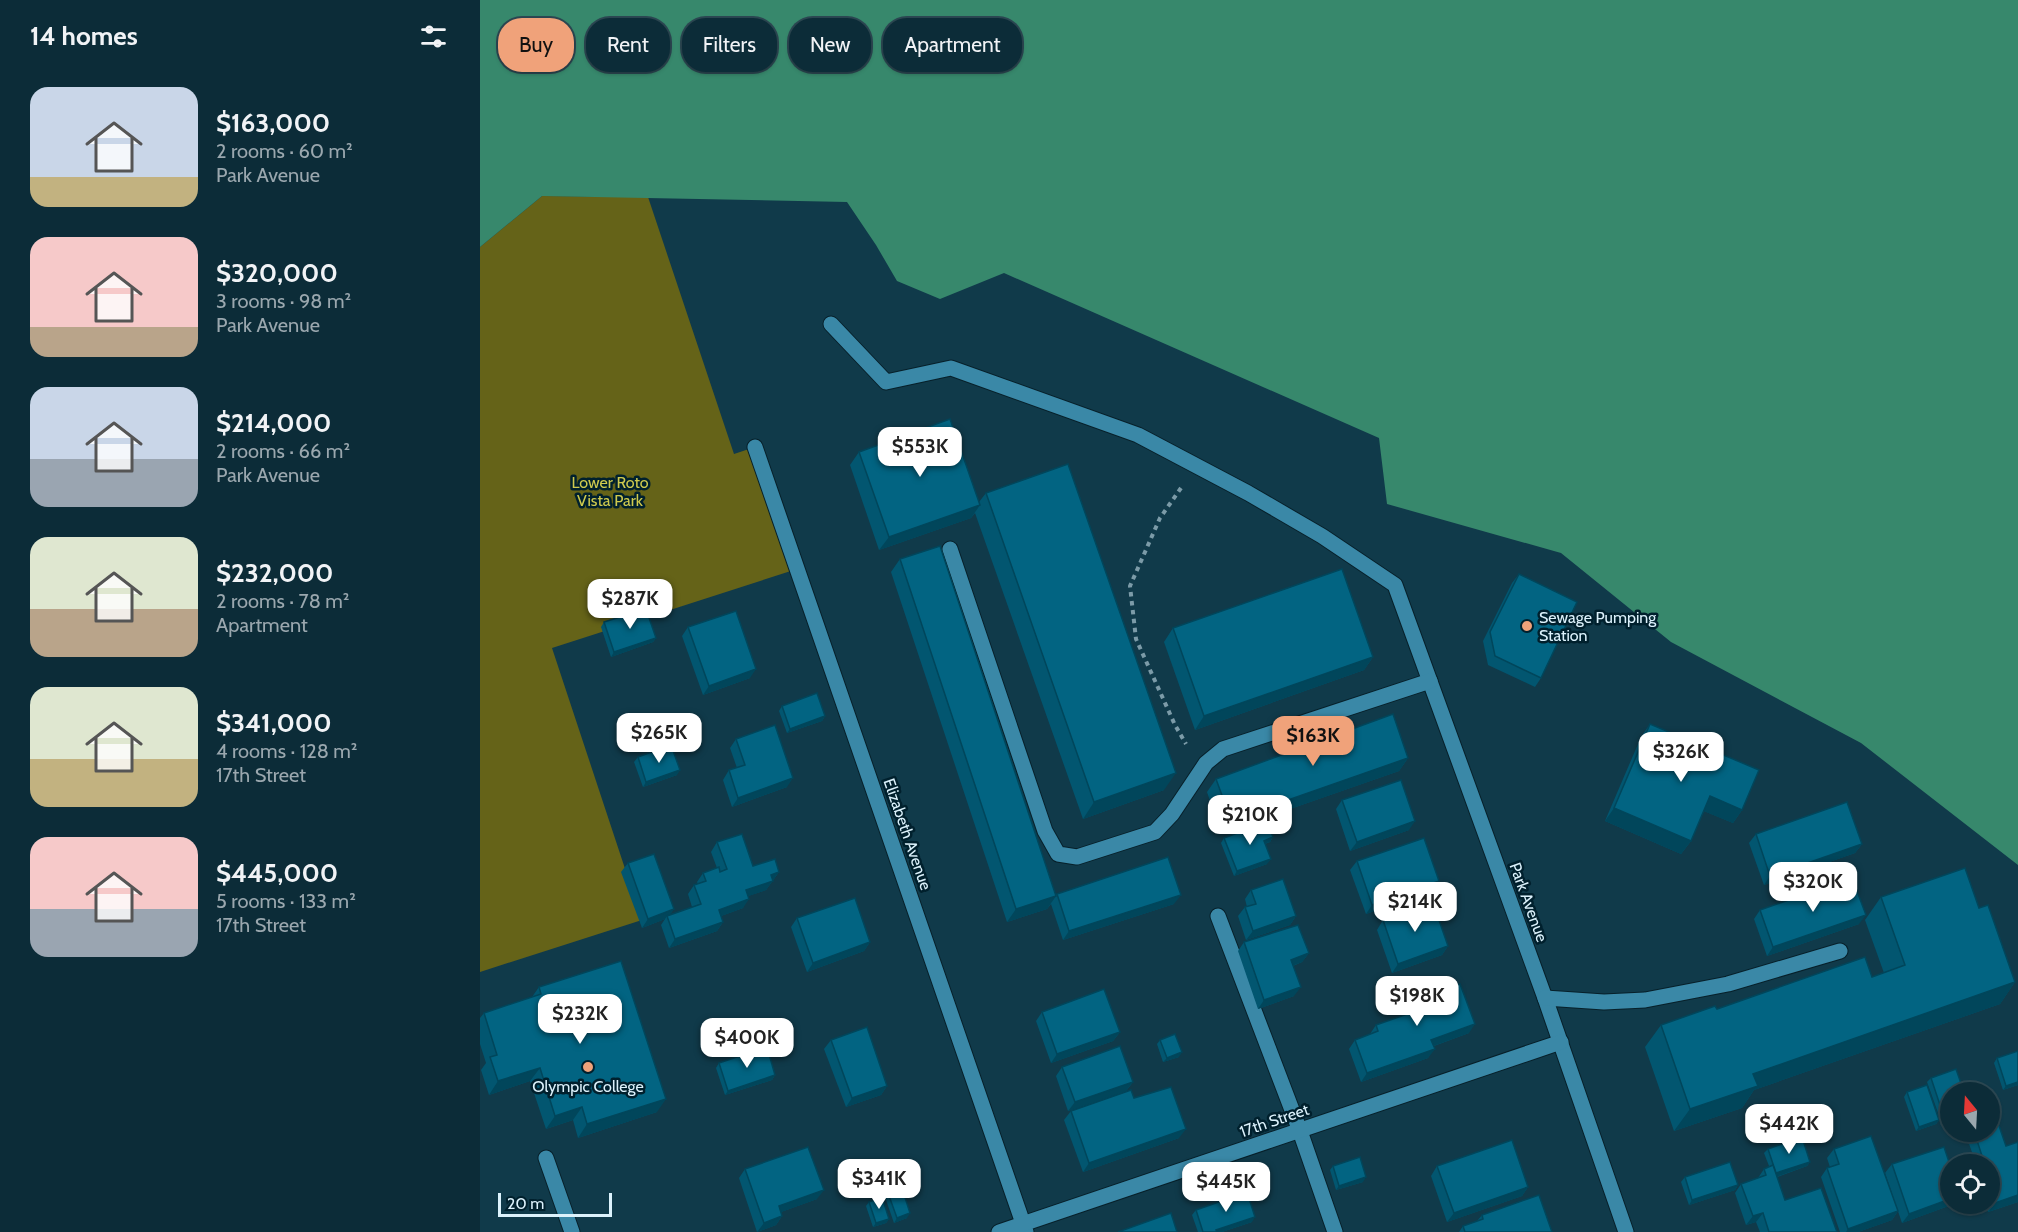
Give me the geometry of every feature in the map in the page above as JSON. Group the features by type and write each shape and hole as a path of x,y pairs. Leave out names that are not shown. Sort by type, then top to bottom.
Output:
{"street":[{"path":"831,324 886,382 951,368 1138,435 1196,466"},
{"name":"Elizabeth Avenue","path":"755,447 1024,1228"},
{"name":"Park Avenue","path":"1196,466 1322,536 1395,585 1561,1042 1626,1232"},
{"path":"950,549 1045,831 1058,854 1077,857 1155,832 1172,814 1206,764 1223,749 1430,681"},
{"path":"1218,916 1300,1131 1335,1232"},
{"path":"1545,998 1604,1002 1645,1000 1728,984 1840,951"},
{"name":"17th Street","path":"999,1232 1024,1228 1561,1042"},
{"path":"546,1158 572,1232"}],"path":[{"path":"1196,466 1160,518 1130,586 1136,639 1175,725 1201,771"}],"green space":[{"name":"Lower Roto Vista Park","path":"542,196 648,197 734,454 755,447 797,569 552,648 642,920 480,972 480,247"}],"shaded area":[{"path":"480,0 2018,0 2018,865 1861,743 1671,642 1561,553 1387,504 1379,438 1004,273 940,299 897,281 847,202 542,196 480,247"}],"building":[{"path":"950,419 980,505 889,537 859,452"},
{"path":"1068,464 1176,773 1094,802 986,493"},
{"path":"940,546 1056,896 1016,909 900,559"},
{"path":"1342,569 1373,657 1204,716 1173,628"},
{"name":"Sewage Pumping Station","path":"1519,574 1577,602 1541,678 1495,656 1490,632"},
{"path":"646,609 656,638 614,652 604,622"},
{"path":"736,611 756,669 709,686 688,627"},
{"path":"817,693 825,716 790,729 782,706"},
{"path":"1393,714 1408,758 1231,820 1216,779"},
{"path":"1650,724 1759,770 1742,810 1710,796 1691,841 1614,808"},
{"path":"775,725 793,778 738,798 729,770 745,765 736,739"},
{"path":"671,745 680,770 646,782 638,757"},
{"path":"1401,780 1415,821 1357,842 1342,800"},
{"path":"1847,802 1862,844 1770,876 1756,834"},
{"path":"1267,822 1273,837 1264,841 1271,859 1237,871 1224,838"},
{"path":"742,834 753,866 775,859 779,872 771,875 773,881 746,890 749,899 719,910 723,922 675,939 667,916 701,904 694,885 706,881 703,873 719,867 720,872 727,869 717,842"},
{"path":"1424,838 1439,881 1372,905 1357,861"},
{"path":"654,854 674,909 648,919 628,863"},
{"path":"1168,857 1181,895 1069,931 1057,894"},
{"path":"1965,868 1979,908 1988,905 2015,982 1753,1074 1758,1086 1690,1109 1661,1025 1715,1006 1717,1009 1865,957 1872,977 1905,965 1881,897"},
{"path":"1852,878 1866,915 1773,947 1760,910"},
{"path":"1283,879 1296,916 1253,931 1245,907 1256,904 1251,890"},
{"path":"855,898 870,942 813,963 797,918"},
{"path":"1433,903 1448,946 1398,964 1383,920"},
{"path":"1298,925 1309,953 1291,960 1301,987 1264,1000 1244,942"},
{"path":"621,961 666,1099 587,1124 582,1107 555,1116 540,1068 498,1081 490,1057 497,1055 484,1013 541,994 539,987"},
{"path":"1449,980 1452,987 1460,984 1475,1024 1431,1040 1435,1049 1367,1073 1355,1040 1378,1031 1376,1025 1416,1011 1410,995"},
{"path":"1104,989 1120,1032 1057,1054 1042,1012"},
{"path":"867,1027 887,1086 852,1098 831,1040"},
{"path":"1175,1034 1182,1052 1167,1058 1160,1040"},
{"path":"1120,1046 1133,1082 1075,1102 1062,1067"},
{"path":"767,1047 775,1075 728,1091 719,1063"},
{"path":"2018,1051 2018,1082 2006,1086 1997,1058"},
{"path":"1956,1069 1961,1082 1940,1082 1940,1105 1931,1078"},
{"path":"1927,1085 1939,1120 1919,1127 1907,1092"},
{"path":"1171,1087 1186,1129 1089,1163 1071,1111 1131,1090 1134,1098"},
{"path":"2000,1129 2006,1146 2018,1142 2018,1195 2000,1201 2000,1154 1981,1154 1978,1142 2000,1142"},
{"path":"1871,1136 1898,1211 1848,1229 1827,1168 1839,1164 1834,1149"},
{"path":"1802,1137 1810,1162 1776,1173 1768,1149"},
{"path":"1512,1140 1528,1187 1454,1213 1437,1166"},
{"path":"808,1147 824,1190 779,1206 782,1216 764,1223 745,1169"},
{"path":"1944,1147 1946,1154 1940,1154 1940,1203 1909,1214 1892,1164"},
{"path":"1360,1157 1366,1177 1339,1186 1333,1166"},
{"path":"1730,1162 1738,1185 1692,1200 1685,1177"},
{"path":"1773,1165 1785,1200 1821,1188 1837,1232 1769,1232 1763,1213 1753,1216 1741,1184 1766,1175 1764,1169"},
{"path":"902,1188 910,1213 897,1218 888,1193"},
{"path":"1247,1192 1255,1217 1216,1230 1217,1232 1203,1232 1196,1210"},
{"path":"1539,1195 1552,1232 1465,1232 1463,1226 1483,1219 1482,1215"},
{"path":"882,1197 889,1219 876,1223 869,1202"},
{"path":"1171,1213 1177,1232 1118,1232"}],"place":[{"name":"Sewage Pumping Station","path":"1527,626"},
{"name":"Olympic College","path":"588,1067"}]}
